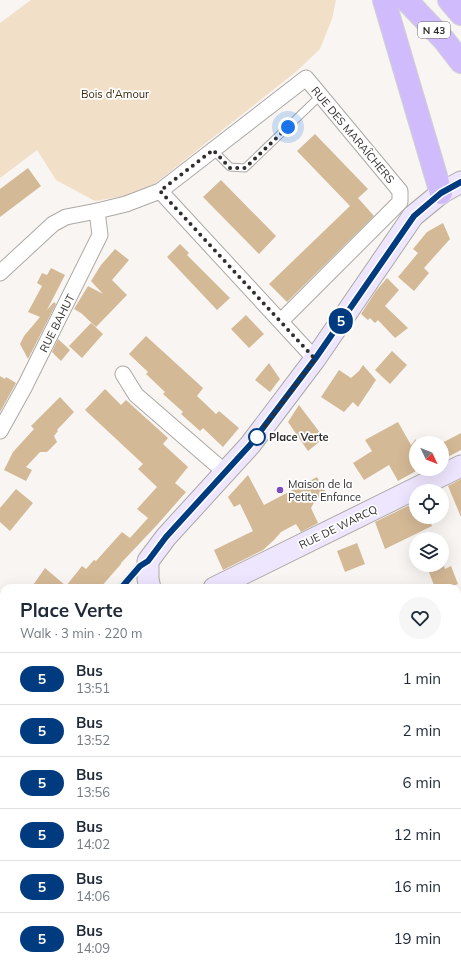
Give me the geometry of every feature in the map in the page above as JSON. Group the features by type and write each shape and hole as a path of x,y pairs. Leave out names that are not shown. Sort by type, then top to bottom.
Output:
{"highway":[{"path":"384,0 441,193"},
{"name":"N 43","path":"406,0 444,40 461,62"},
{"name":"N 43","path":"449,0 461,14"}],"main road":[{"path":"149,584 148,561 166,537 250,445 315,359 414,216 441,193 461,182"},
{"name":"RUE DE WARCQ","path":"222,584 461,466"}],"street":[{"name":"RUE DES MARAÎCHERS","path":"0,273 53,224 66,216 96,212 126,204 160,191 306,78 400,191 400,202 281,322"},
{"path":"160,191 315,359"},
{"name":"RUE BAHUT","path":"0,431 25,386 100,235 96,212"},
{"path":"123,374 136,396 226,473"}],"lane":[{"path":"213,150 230,168 245,168 320,96"},
{"path":"124,584 140,566 148,561"}],"green space":[{"name":"Bois d'Amour","path":"31,0 336,0 332,19 320,49 297,71 153,185 124,196 95,201 56,180 37,150 0,178 0,23"}],"building":[{"path":"315,134 368,189 358,198 374,216 287,302 269,284 350,206 297,151"},
{"path":"28,168 41,186 0,217 0,189"},
{"path":"221,180 276,236 259,254 203,197"},
{"path":"443,223 450,239 424,268 429,273 414,291 398,277 418,253 413,249 427,232"},
{"path":"180,244 189,253 187,255 230,298 217,310 167,257"},
{"path":"115,249 129,260 112,280 127,295 96,327 81,313 74,309 88,286 103,294 91,281 101,265"},
{"path":"51,268 65,275 47,310 54,302 56,304 28,359 20,344 24,336 40,317 28,312 42,286 37,283 42,273 47,275"},
{"path":"387,278 399,290 385,306 408,328 395,338 378,320 375,323 370,318 368,320 361,314 376,291"},
{"path":"246,315 264,334 249,348 231,329"},
{"path":"91,323 103,334 82,358 69,346"},
{"path":"146,336 203,388 197,396 216,414 219,411 239,428 223,447 203,428 200,431 181,414 183,412 163,394 165,392 146,374 148,372 129,354"},
{"path":"58,339 70,350 61,361 52,352"},
{"path":"392,351 407,365 390,384 375,370"},
{"path":"269,363 280,379 270,392 255,380"},
{"path":"363,365 376,380 358,407 353,402 344,412 321,397 339,370 351,378"},
{"path":"0,376 5,379 6,377 16,383 0,412"},
{"path":"105,389 121,405 126,400 168,438 163,444 188,467 175,483 186,492 104,584 68,584 82,566 86,569 94,560 96,561 122,532 130,538 148,518 137,509 157,487 138,469 143,464 85,410"},
{"path":"60,397 74,412 57,430 58,431 54,436 57,442 47,452 40,452 26,467 32,470 26,481 4,470 13,452 34,429 31,426"},
{"path":"299,405 324,438 308,451 288,422"},
{"path":"398,422 409,441 409,475 398,481 389,465 364,480 353,463 372,451 365,440"},
{"path":"461,433 461,450 449,456 449,439"},
{"path":"248,475 264,505 317,477 326,493 316,499 311,508 318,523 301,532 296,524 281,532 263,550 223,570 214,550 253,531 240,504 234,507 228,497"},
{"path":"461,479 461,517 449,488 449,485"},
{"path":"16,489 33,503 10,531 0,522 0,508"},
{"path":"409,505 409,524 431,524 432,526 420,532 409,532 409,537 385,549 375,522"},
{"path":"357,543 365,564 345,572 337,551"},
{"path":"451,566 458,584 434,584 429,572 449,572 449,567"},
{"path":"45,568 64,584 34,584"}],"bus line":[{"name":"5","path":"124,584 140,566 148,561 166,537 250,445 315,359 414,216 441,193 461,182"}],"place":[{"name":"Place Verte","path":"257,437"},
{"name":"Maison de la Petite Enfance","path":"280,490"}],"route":[{"path":"257,437 315,359 160,191 213,150 230,168 245,168 288,127"}]}
